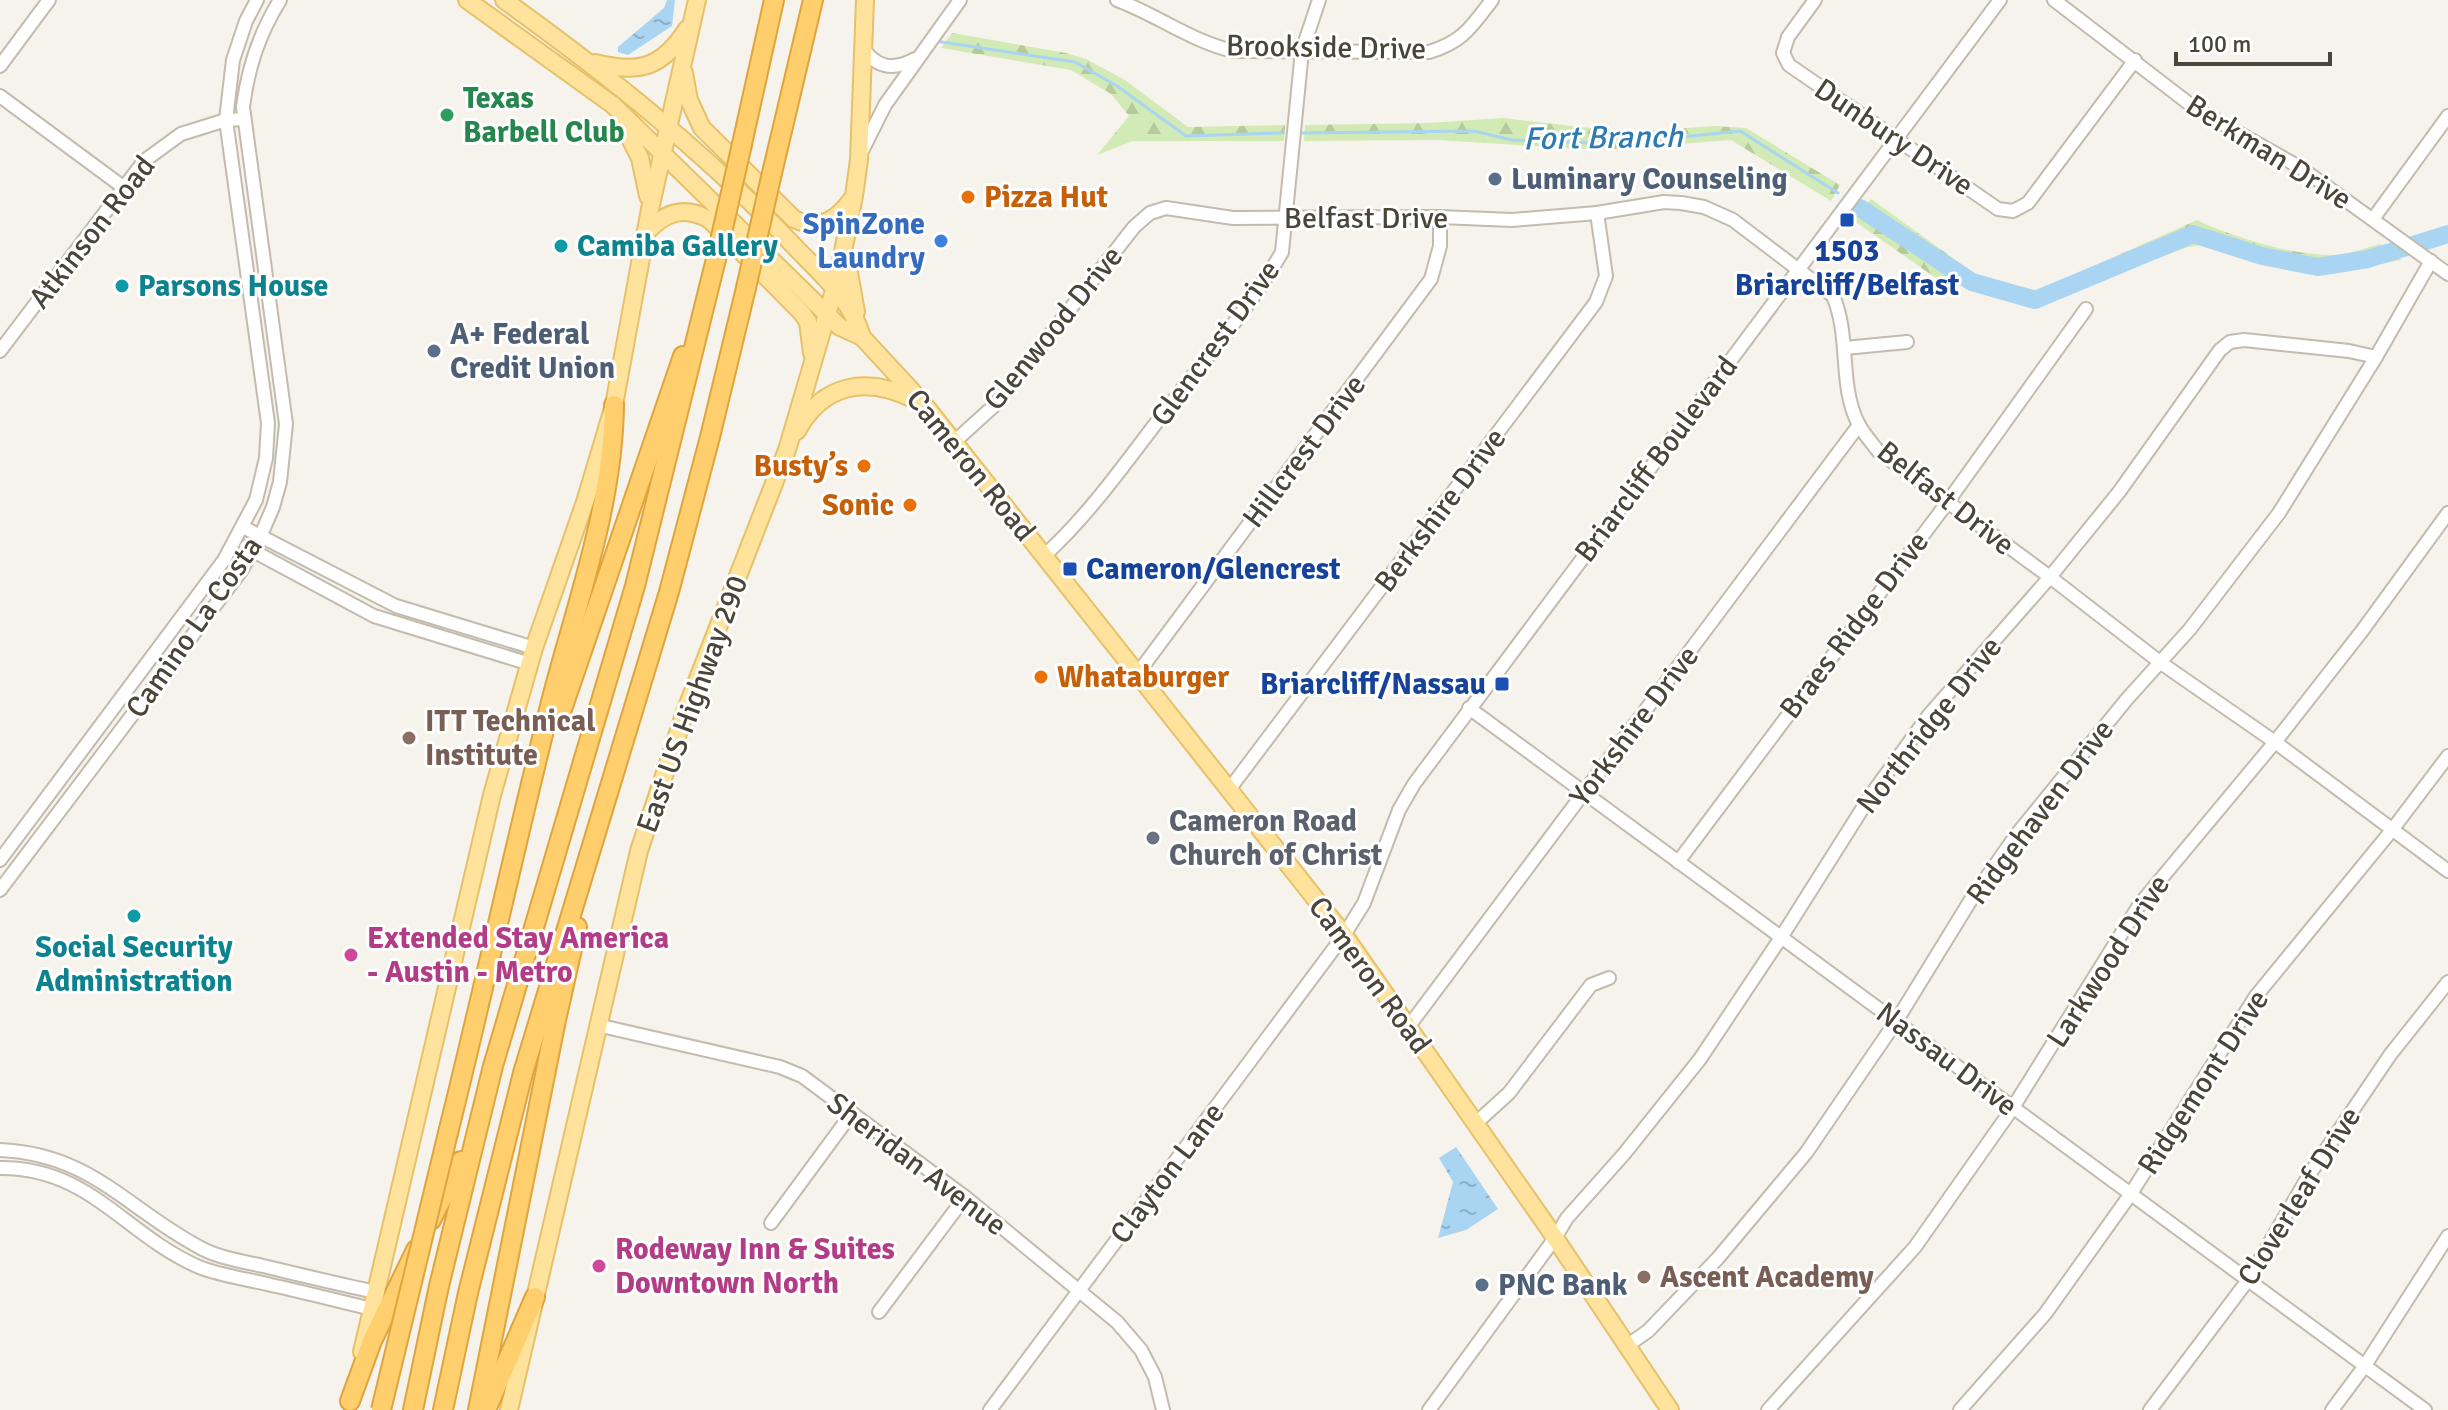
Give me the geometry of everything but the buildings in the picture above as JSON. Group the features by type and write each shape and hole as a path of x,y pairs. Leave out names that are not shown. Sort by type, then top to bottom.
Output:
{"highway":[{"path":"413,1410 479,1122 543,893 578,786 635,586 716,259 774,0"},
{"path":"443,1410 468,1293 523,1073 583,866 669,592 746,288 813,0"},
{"path":"506,897 568,690 673,381 702,310"},
{"path":"381,1410 551,704 602,511 614,435 614,405"},
{"path":"478,1410 556,1020 608,792"},
{"path":"349,1405 372,1341 479,1122"},
{"path":"486,1410 535,1297"}],"main road":[{"name":"Cameron Road","path":"467,0 613,105 840,327 862,337 923,403 1344,935 1555,1238 1670,1410"},
{"path":"484,0 494,3 498,0"},
{"name":"Cameron Road","path":"504,0 668,126 744,195 835,288 857,317 862,337"},
{"path":"349,1405 479,846 532,656 585,502 614,405 650,209 697,0"},
{"name":"East US Highway 290","path":"509,1410 632,876 669,757 787,450 835,288 845,248 859,160 865,0"},
{"path":"586,60 625,68 640,68 654,63 678,43 692,21"},
{"path":"682,64 689,100 702,128 794,219 814,225 835,219 854,196"},
{"path":"613,105 640,158 647,181 650,209"},
{"path":"645,234 672,212 691,211 710,220 802,313 810,331 813,358"},
{"path":"845,248 857,317"},
{"path":"787,450 801,423 815,406 841,390 875,386 923,403"}],"street":[{"path":"0,66 49,0"},
{"name":"Camino La Costa","path":"0,860 236,541 262,479 268,423 226,136 233,60 246,21 257,0"},
{"name":"Camino La Costa","path":"0,890 241,571 261,535 280,482 286,424 244,119 244,95 251,61 268,19 280,0"},
{"path":"859,160 877,118 915,59 960,0"},
{"name":"Brookside Drive","path":"1117,0 1142,4 1206,45 1233,51 1429,52 1464,37 1492,0"},
{"name":"Glencrest Drive","path":"1045,555 1076,527 1271,271 1282,252 1302,51 1319,0"},
{"name":"Dunbury Drive","path":"1815,0 1788,37 1783,53 1789,65 1998,209 2013,211 2028,203 2135,60"},
{"name":"Briarcliff Boulevard","path":"1344,935 1364,903 1399,810 1469,708 2000,0"},
{"name":"Berkman Drive","path":"2054,0 2196,109 2301,168 2448,274"},
{"path":"862,46 868,56 881,65 897,67 915,59"},
{"path":"0,96 123,187"},
{"path":"2373,219 2448,116"},
{"name":"Atkinson Road","path":"0,351 144,161 181,134 226,120 244,119"},
{"name":"Belfast Drive","path":"1150,213 1177,208 1233,218 1440,217 1512,220 1597,213 1664,202 1704,207 1733,220 1833,296 1840,313 1848,392 1859,425 1878,451 2161,663 2275,742 2448,871"},
{"name":"Glenwood Drive","path":"954,442 996,404 1134,227 1150,213"},
{"name":"Berkshire Drive","path":"1228,791 1596,302 1606,276 1597,213"},
{"name":"Hillcrest Drive","path":"1138,673 1431,279 1440,246 1440,217"},
{"name":"Ridgehaven Drive","path":"1628,1345 1648,1331 1718,1258 1806,1153 1897,1020 1972,898 2017,834 2127,699 2161,663 2279,513 2376,357 2431,261"},
{"name":"Braes Ridge Drive","path":"1678,862 1947,503 2086,309"},
{"name":"Northridge Drive","path":"1429,1410 1567,1218 1624,1154 1700,1059 1871,795 1929,715 2050,577 2119,492 2220,350 2230,342 2244,340 2349,351 2376,357"},
{"path":"1845,348 1907,342"},
{"name":"Yorkshire Drive","path":"1409,1026 1859,425"},
{"name":"Larkwood Drive","path":"1768,1410 1915,1247 2012,1109 2140,904 2275,742 2362,631 2448,513"},
{"path":"243,527 384,601 532,656"},
{"path":"236,541 374,616 532,656"},
{"path":"374,616 384,601"},
{"name":"Nassau Drive","path":"1469,708 2425,1410"},
{"path":"89,742 104,752"},
{"name":"Ridgemont Drive","path":"1960,1410 2045,1314 2130,1195 2256,996 2392,830 2448,756"},
{"name":"Clayton Lane","path":"990,1410 1344,935"},
{"path":"1476,1123 1509,1093 1591,985 1609,978"},
{"name":"Cloverleaf Drive","path":"2150,1410 2248,1280 2311,1172 2390,1055 2448,982"},
{"name":"Sheridan Avenue","path":"597,1025 789,1070 965,1197 1117,1322 1141,1350 1155,1377 1163,1410"},
{"path":"771,1223 852,1113"},
{"path":"0,1150 32,1153 80,1168 201,1248 374,1301"},
{"path":"0,1168 32,1170 90,1193 149,1237 200,1267 238,1278 374,1301"},
{"path":"879,1312 965,1197"},
{"path":"149,1237 155,1219"},
{"path":"2332,1410 2364,1367 2448,1236"},
{"path":"238,1278 241,1260"}],"green space":[{"path":"952,33 1086,59 1125,80 1188,127 1285,125 1284,141 1133,141 1097,155 1129,116 1111,94 1071,70 941,48"},
{"path":"1503,118 1625,132 1715,126 1746,128 1840,185 1831,201 1731,140 1602,150 1437,140 1304,141 1305,125"},
{"path":"1871,199 1975,274 2038,291 2197,220 2248,240 2310,254 2344,254 2380,244 2402,260 2318,275 2211,244 2188,247 2029,306 1936,278 1853,220"}],"water":[{"path":"667,0 675,0 672,26 628,55 618,52 618,47 664,8"},
{"path":"1456,1147 1498,1209 1466,1230 1438,1238 1453,1182 1439,1158"}],"waterway":[{"name":"Fort Branch","path":"935,41 1075,62 1117,86 1186,136 1281,133"},
{"name":"Fort Branch","path":"1303,133 1474,131 1512,140 1615,144 1740,131 1838,193"},
{"name":"Fort Branch","path":"1860,208 1972,282 2035,300 2193,234 2262,256 2318,267 2368,259 2448,234"}],"place":[{"name":"Texas Barbell Club","path":"447,115"},
{"name":"Luminary Counseling","path":"1495,179"},
{"name":"Pizza Hut","path":"968,197"},
{"name":"1503 Briarcliff/Belfast","path":"1847,220"},
{"name":"SpinZone Laundry","path":"941,241"},
{"name":"Camiba Gallery","path":"561,246"},
{"name":"Parsons House","path":"122,286"},
{"name":"A+ Federal Credit Union","path":"434,351"},
{"name":"Busty’s","path":"864,466"},
{"name":"Sonic","path":"910,505"},
{"name":"Cameron/Glencrest","path":"1070,569"},
{"name":"Whataburger","path":"1041,677"},
{"name":"Briarcliff/Nassau","path":"1502,684"},
{"name":"ITT Technical Institute","path":"409,738"},
{"name":"Cameron Road Church of Christ","path":"1153,838"},
{"name":"Social Security Administration","path":"134,916"},
{"name":"Extended Stay America - Austin - Metro","path":"351,955"},
{"name":"Rodeway Inn & Suites Downtown North","path":"599,1266"},
{"name":"Ascent Academy","path":"1644,1277"},
{"name":"PNC Bank","path":"1482,1285"}]}
